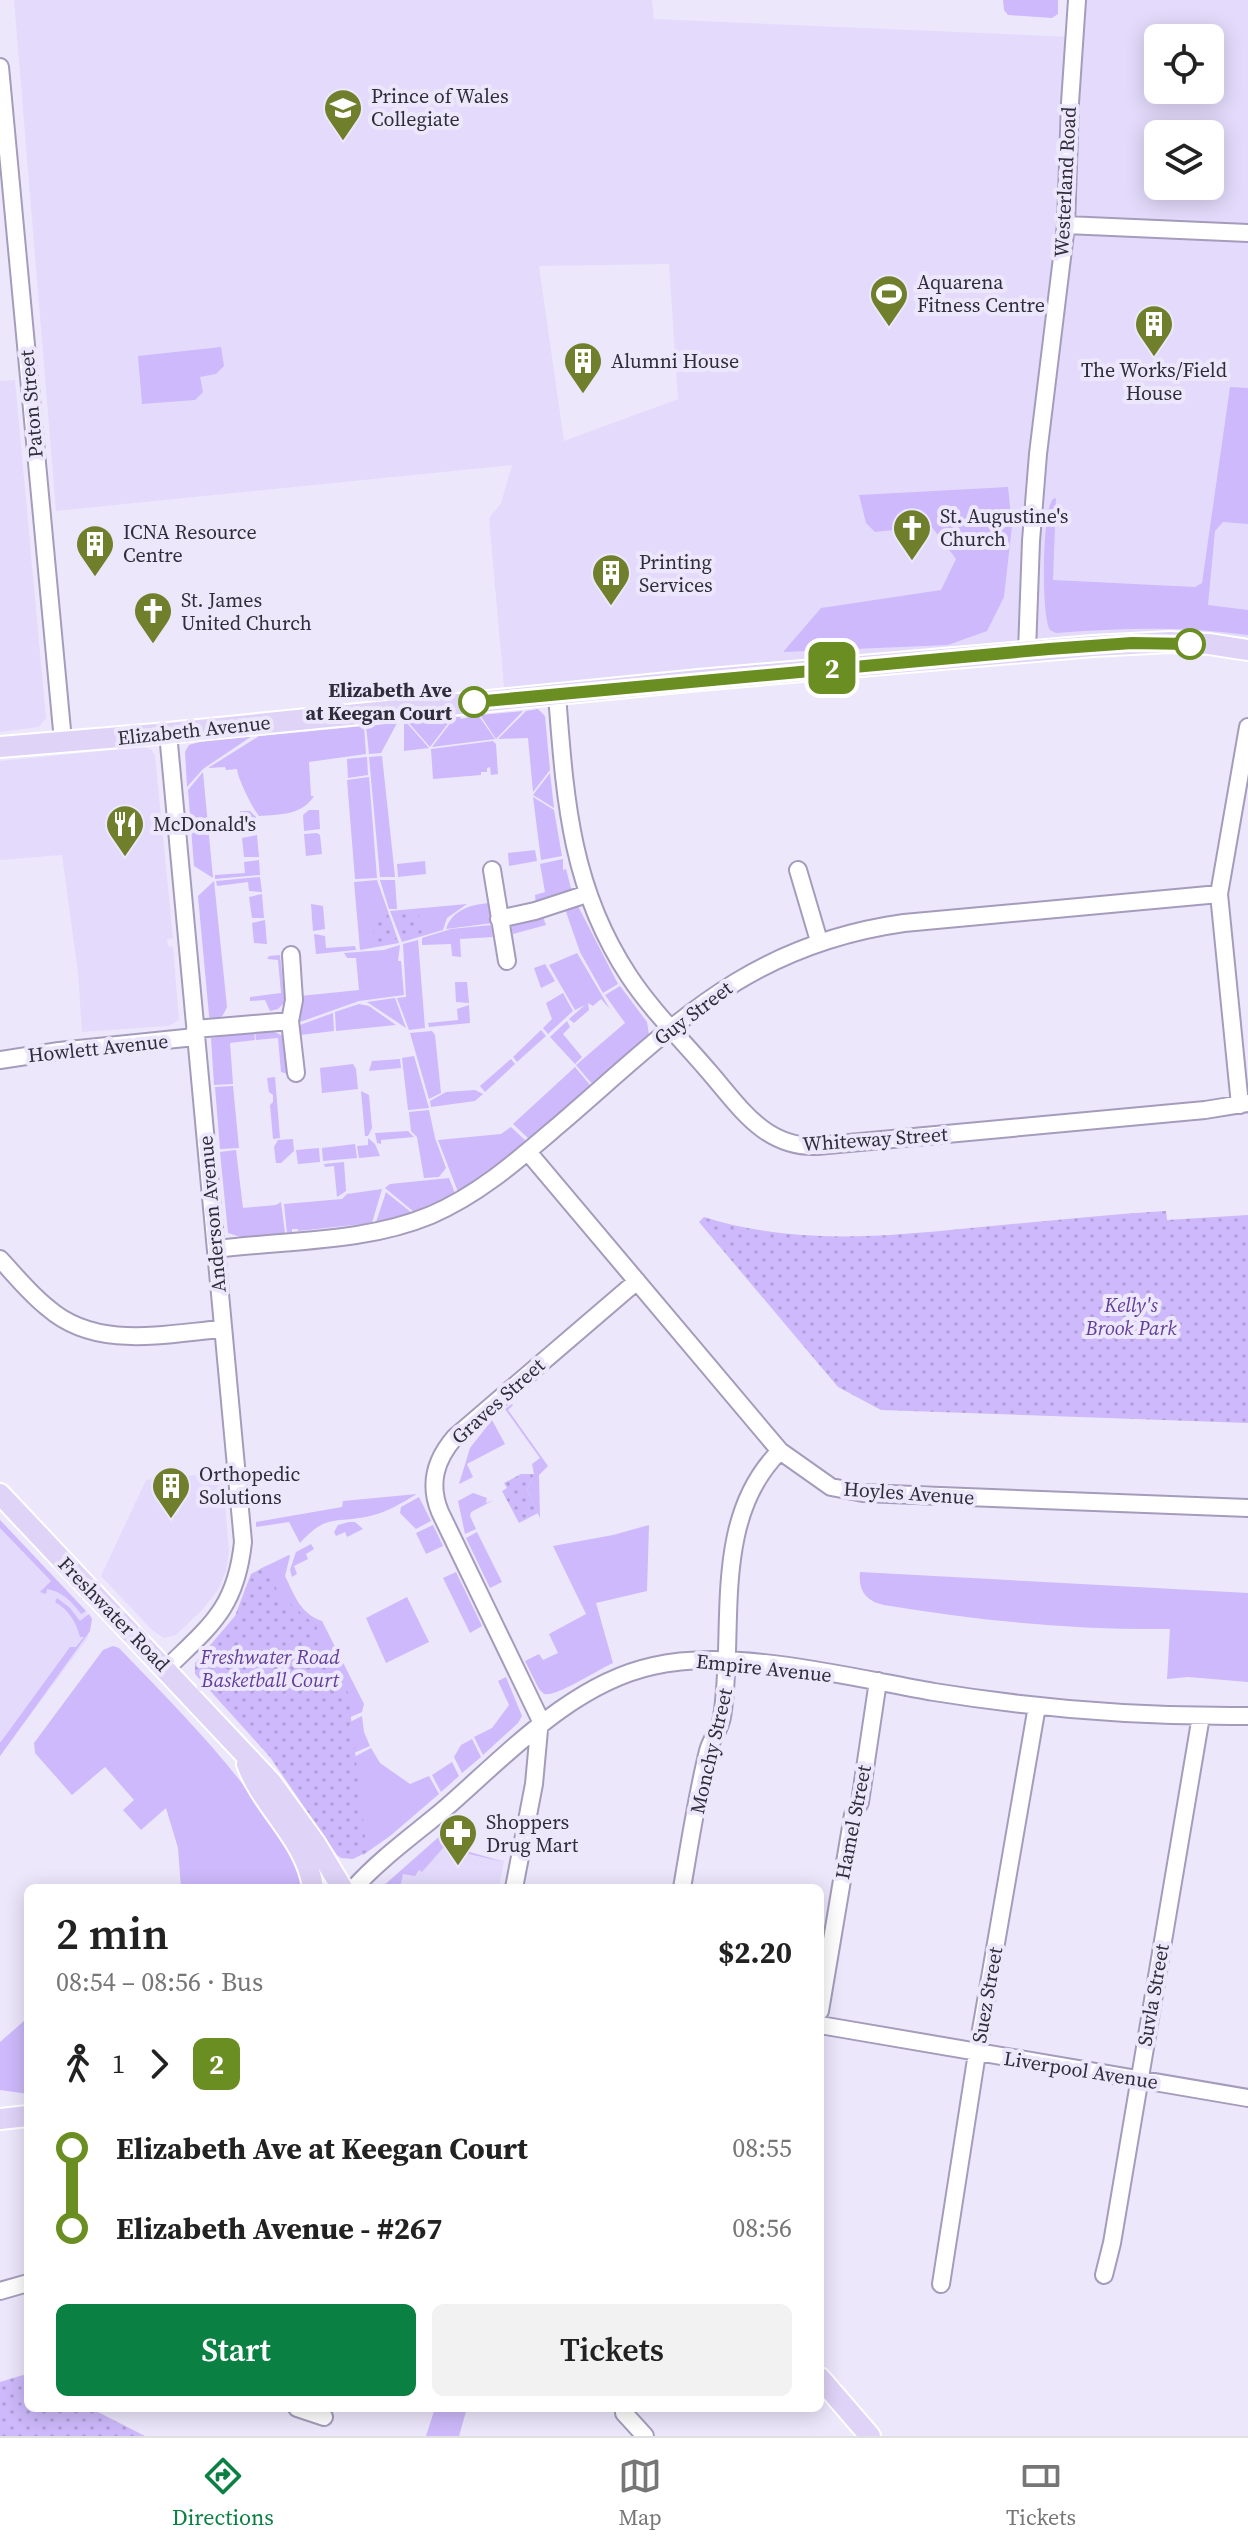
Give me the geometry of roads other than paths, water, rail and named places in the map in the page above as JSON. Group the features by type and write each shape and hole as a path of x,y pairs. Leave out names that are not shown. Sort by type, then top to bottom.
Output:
{"main road":[{"name":"Elizabeth Avenue","path":"0,747 1027,651 1170,642 1248,650"},
{"name":"Freshwater Road","path":"0,1494 271,1782 339,1884"},
{"path":"244,1756 255,1785 301,1851 310,1868 312,1884"},
{"path":"0,2119 24,2116"},
{"path":"824,2383 870,2436"}],"street":[{"name":"Westerland Road","path":"1027,651 1038,454 1066,225 1077,0"},
{"name":"Paton Street","path":"0,67 63,741"},
{"path":"1066,225 1248,233"},
{"name":"Whiteway Street","path":"557,695 569,823 587,894 620,962 641,993 757,1127 778,1140 791,1145 831,1145 1088,1122 1244,1104"},
{"path":"1244,1104 1219,894 1248,727"},
{"name":"Anderson Avenue","path":"166,1669 222,1612 239,1570 243,1542 168,733"},
{"path":"492,870 507,961"},
{"path":"798,870 819,941"},
{"path":"499,919 587,894"},
{"name":"Guy Street","path":"216,1249 363,1234 412,1221 475,1191 528,1152 671,1028 722,990 757,968 819,941 904,923 1219,894"},
{"path":"291,955 294,1000 290,1021 296,1073"},
{"name":"Howlett Avenue","path":"1,1055 59,1051 290,1021"},
{"name":"Hoyles Avenue","path":"528,1152 780,1451 831,1487 855,1492 1248,1508"},
{"path":"0,1259 49,1309 80,1328 118,1337 222,1329"},
{"name":"Graves Street","path":"541,1726 538,1713 440,1512 434,1490 434,1473 444,1450 455,1437 637,1281"},
{"name":"Monchy Street","path":"683,1884 709,1747 721,1726 728,1681 729,1584 740,1524 756,1478 780,1451"},
{"name":"Empire Avenue","path":"359,1884 541,1726 591,1689 626,1673 683,1660 727,1661 1092,1712 1248,1716"},
{"name":"Hamel Street","path":"824,1987 853,1815 860,1802 878,1681"},
{"name":"Suez Street","path":"941,2284 1037,1706"},
{"name":"Suvla Street","path":"1104,2275 1201,1716"},
{"path":"515,1884 534,1784 541,1726"},
{"name":"Liverpool Avenue","path":"824,2026 1248,2098"},
{"path":"0,2291 24,2284"},
{"path":"309,2412 324,2417"},
{"path":"606,2417 619,2412"},
{"path":"626,2412 645,2436"}],"place":[{"name":"Prince of Wales Collegiate","path":"343,142"},
{"name":"Aquarena Fitness Centre","path":"889,328"},
{"name":"The Works/Field House","path":"1154,358"},
{"name":"Alumni House","path":"583,395"},
{"name":"St. Augustine's Church","path":"912,562"},
{"name":"ICNA Resource Centre","path":"95,578"},
{"name":"Printing Services","path":"611,607"},
{"name":"St. James United Church","path":"153,645"},
{"name":"Elizabeth Ave at Keegan Court","path":"474,702"},
{"name":"McDonald's","path":"125,858"},
{"name":"Orthopedic Solutions","path":"171,1520"},
{"name":"Shoppers Drug Mart","path":"458,1867"}],"park label":[{"name":"Kelly's Brook Park","path":"1131,1316"},
{"name":"Freshwater Road Basketball Court","path":"270,1668"}]}
